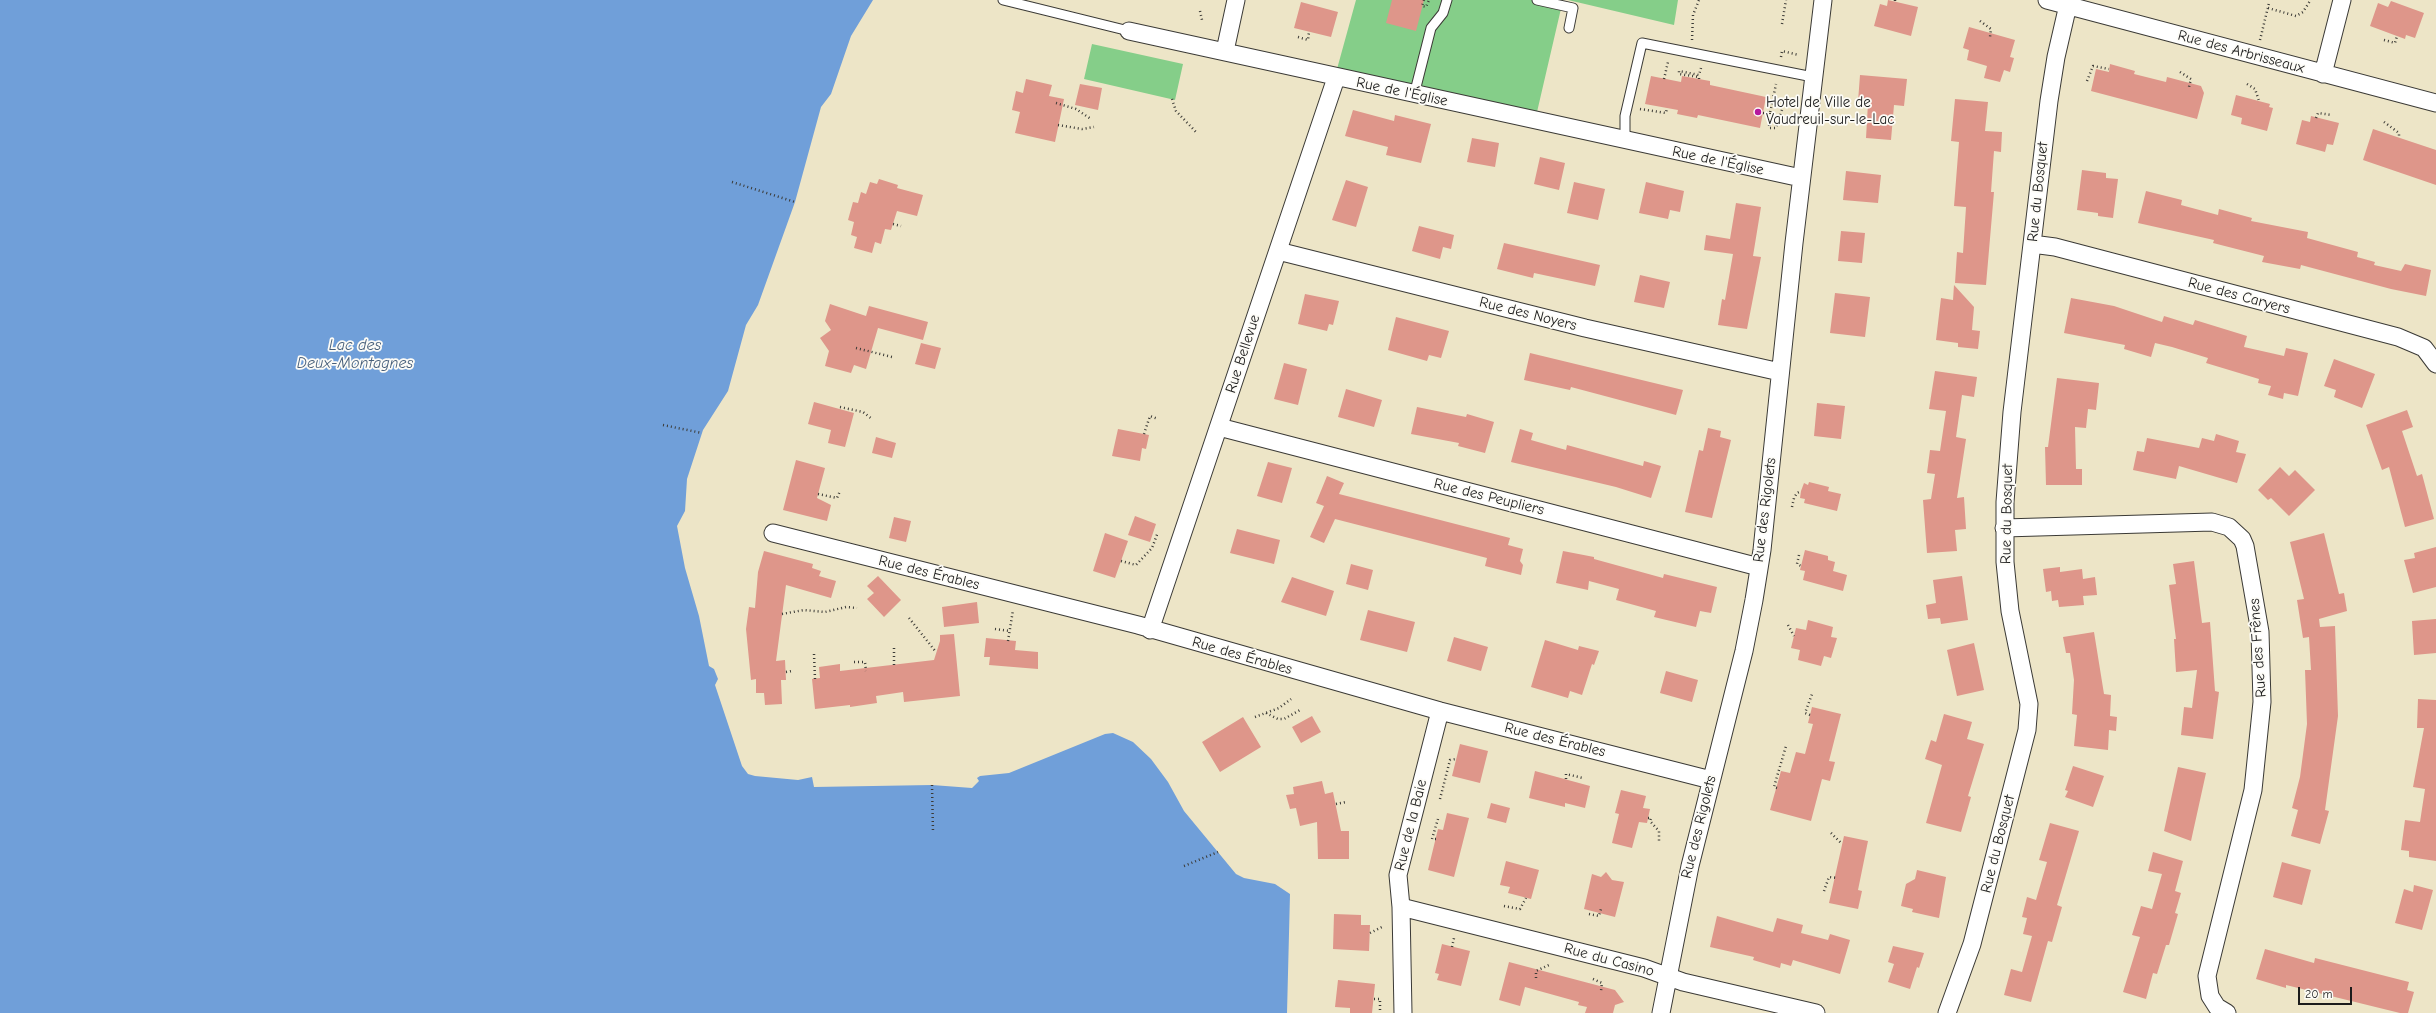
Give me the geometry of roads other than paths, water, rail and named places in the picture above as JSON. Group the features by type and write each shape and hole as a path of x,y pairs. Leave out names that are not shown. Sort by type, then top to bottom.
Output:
{"street":[{"path":"1225,51 1236,0"},
{"name":"Rue des Rigolets","path":"1661,1013 1667,976 1690,866 1744,651 1759,567 1823,0"},
{"name":"Rue des Arbrisseaux","path":"2047,0 2436,103"},
{"path":"2323,74 2342,0"},
{"name":"Rue du Bosquet","path":"1947,1013 1972,944 2027,730 2029,704 2010,611 2005,562 2004,528 2012,412 2050,94 2068,5"},
{"name":"Rue de l'Église","path":"1129,31 1225,51 1336,78 1802,178"},
{"name":"Rue Bellevue","path":"1150,630 1336,78"},
{"name":"Rue des Caryers","path":"2032,244 2056,247 2398,337 2424,348 2436,364"},
{"name":"Rue des Noyers","path":"1278,251 1577,327 1780,372"},
{"name":"Rue des Peupliers","path":"1219,427 1759,567"},
{"name":"Rue des Frênes","path":"2004,528 2212,522 2229,527 2242,539 2245,546 2260,632 2262,702 2252,790 2207,976 2210,996 2217,1007 2227,1013"},
{"name":"Rue des Érables","path":"773,533 1018,595 1150,630 1440,711 1711,780"},
{"name":"Rue de la Baie","path":"1403,1013 1401,907 1399,885 1400,866 1440,711"},
{"name":"Rue du Casino","path":"1401,907 1579,951 1667,976 1816,1013"}],"lane":[{"name":"Rue de l'Église","path":"1003,0 1129,31"},
{"path":"1414,95 1431,28 1443,13 1447,0"},
{"path":"1537,0 1573,8 1568,28"},
{"path":"1625,140 1625,116 1642,43 1814,77"}],"water":[{"name":"Lac des Deux-Montagnes","path":"0,0 873,0 851,36 831,94 821,107 795,202 758,305 746,325 728,391 703,430 687,479 685,511 677,526 685,568 699,616 709,666 714,669 718,679 715,685 742,766 748,774 755,776 798,780 812,777 814,787 932,785 972,788 979,781 977,778 980,776 1009,773 1105,734 1113,733 1133,742 1151,759 1168,782 1184,811 1236,874 1244,878 1275,884 1290,894 1287,1013 0,1013"}],"place":[{"name":"Hotel de Ville de Vaudreuil-sur-le-Lac","path":"1758,112"}]}
